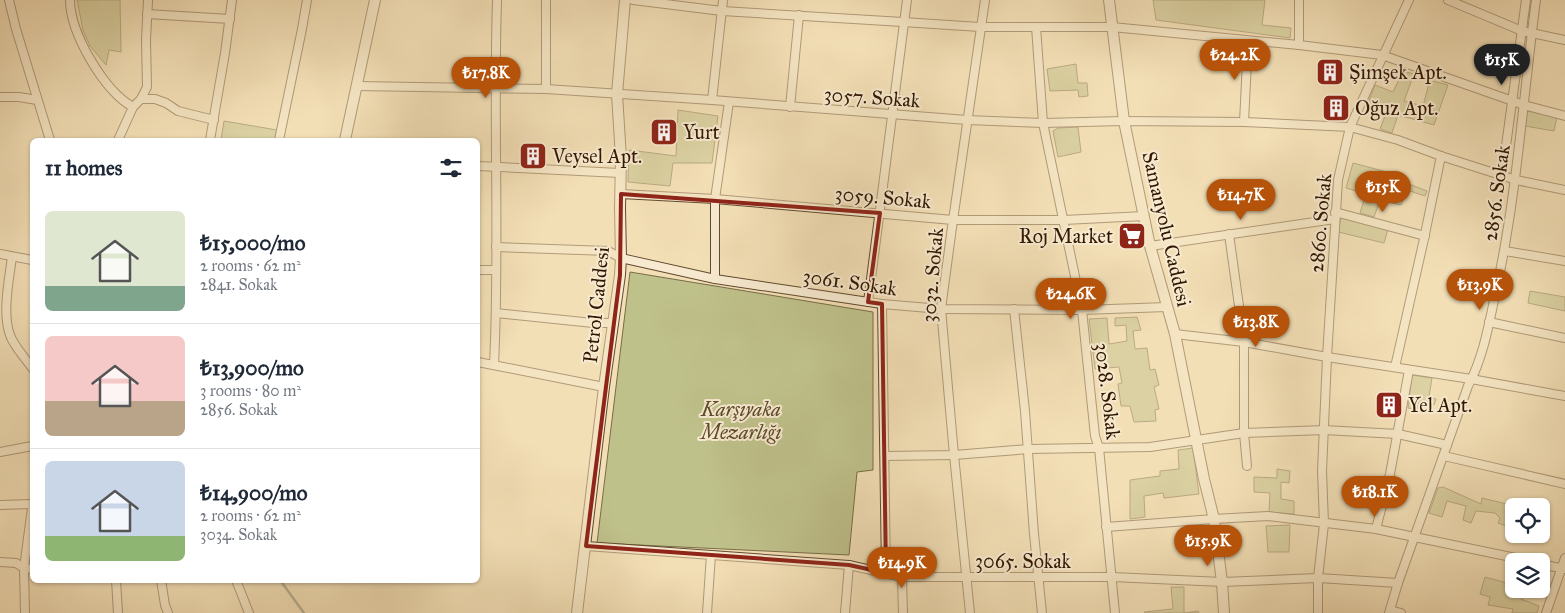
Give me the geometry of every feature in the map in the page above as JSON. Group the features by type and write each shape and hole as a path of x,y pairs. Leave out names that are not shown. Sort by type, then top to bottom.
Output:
{"street":[{"path":"9,0 49,138"},
{"path":"70,0 70,10 75,28 85,51 106,82 123,102 133,107"},
{"path":"119,138 133,107 141,99 147,88 148,0"},
{"path":"210,138 232,0"},
{"path":"279,138 302,29 306,0"},
{"path":"345,138 376,0"},
{"path":"494,365 496,313 495,88 497,0"},
{"path":"546,0 546,90"},
{"name":"Petrol Caddesi","path":"577,613 621,258 619,109 617,94 625,0"},
{"path":"634,0 722,11 980,27 1112,27 1382,55 1524,105 1565,116"},
{"path":"712,100 723,0"},
{"path":"868,302 907,0"},
{"name":"3032. Sokak","path":"970,613 942,309 984,0"},
{"name":"Samanyolu Caddesi","path":"1109,0 1124,120 1150,246 1175,334 1196,441 1214,519 1224,613"},
{"path":"1299,45 1300,0"},
{"name":"2860. Sokak","path":"1318,613 1318,578 1324,524 1322,471 1327,357 1338,180 1350,127 1409,0"},
{"path":"1448,0 1522,31 1565,40"},
{"name":"2856. Sokak","path":"1502,175 1526,0"},
{"name":"2856. Sokak","path":"1389,612 1447,444 1481,356 1505,251 1516,180 1536,0"},
{"path":"147,14 230,19"},
{"path":"790,107 799,15"},
{"name":"3028. Sokak","path":"1036,27 1043,123 1082,310 1095,436 1099,448 1115,613"},
{"path":"1244,122 1248,41"},
{"name":"3057. Sokak","path":"356,86 546,90 712,100 967,120 1043,123 1124,120 1244,122 1350,127 1398,140 1516,180 1565,190"},
{"path":"0,97 19,97 37,100"},
{"path":"141,99 155,99 166,103 178,111 214,120"},
{"path":"715,279 715,200 729,102"},
{"path":"1395,367 1441,156"},
{"path":"480,166 620,173"},
{"name":"3059. Sokak","path":"621,194 953,220 1064,220 1144,216"},
{"path":"1150,246 1335,215 1425,236"},
{"path":"1229,234 1244,342 1244,434 1247,466"},
{"name":"3061. Sokak","path":"496,246 608,251 621,258 715,279 882,304 942,309 1082,310 1167,307"},
{"path":"1505,251 1565,261"},
{"path":"0,254 30,260"},
{"path":"12,257 7,300 7,319 10,336 30,365"},
{"path":"480,270 496,270"},
{"path":"882,304 886,573"},
{"path":"1014,309 1029,450 1031,498 1042,613"},
{"path":"496,313 593,323 614,323"},
{"path":"1489,322 1565,338"},
{"path":"1175,334 1244,342 1565,396"},
{"path":"480,362 604,387"},
{"path":"1376,529 1390,474 1409,370"},
{"path":"885,456 1150,447 1244,434 1324,430 1398,434 1447,444"},
{"path":"0,452 30,446"},
{"path":"1444,456 1565,484"},
{"path":"0,505 30,506"},
{"path":"1106,527 1268,516 1376,529 1505,556"},
{"path":"25,613 30,537"},
{"name":"3065. Sokak","path":"586,546 849,565 902,578 1112,577 1222,582 1318,578 1398,583"},
{"path":"707,613 710,555"},
{"path":"1546,613 1565,558"},
{"path":"0,562 16,563 28,568"},
{"path":"845,613 849,565"},
{"path":"1550,566 1563,568"},
{"path":"902,578 903,613"},
{"path":"116,583 118,613"},
{"path":"161,583 168,613"},
{"path":"237,583 248,613"},
{"path":"1389,612 1401,613"}],"highlighted area":[{"path":"621,194 880,213 868,302 882,304 886,573 849,565 586,546 620,275"}],"green space":[{"path":"77,0 120,0 121,52 109,50 106,65 90,46 83,30"},
{"path":"1153,0 1265,0 1262,25 1291,28 1290,38 1156,20"},
{"path":"1076,64 1078,83 1087,83 1088,96 1079,97 1078,90 1050,91 1047,69"},
{"path":"1403,71 1414,74 1404,101 1423,106 1430,80 1448,85 1434,125 1398,115 1392,133 1380,129 1385,116 1367,106 1375,85 1393,92"},
{"path":"678,110 718,116 712,163 673,163 670,186 628,182 629,150 676,156"},
{"path":"1527,111 1557,117 1554,131 1525,126"},
{"path":"224,121 277,130 275,138 221,138"},
{"path":"1078,127 1081,152 1058,157 1053,131 1058,128"},
{"path":"1353,163 1398,175 1396,179 1427,191 1425,196 1407,190 1401,205 1380,200 1374,217 1360,213 1366,194 1346,188"},
{"path":"1341,217 1388,229 1384,243 1338,232"},
{"name":"Karşıyaka Mezarlığı","path":"630,272 873,312 873,470 857,472 849,555 597,543"},
{"path":"1530,291 1565,297 1565,311 1528,303"},
{"path":"1137,317 1141,330 1133,331 1135,349 1147,348 1150,370 1155,369 1159,385 1154,387 1159,409 1155,410 1156,421 1134,422 1130,406 1121,406 1118,384 1122,383 1119,367 1095,369 1089,319 1107,318 1109,344 1127,341 1126,325 1115,326 1115,318"},
{"path":"1412,375 1432,378 1429,397 1436,399 1434,405 1419,402 1417,410 1408,408"},
{"path":"1193,448 1199,494 1164,498 1163,493 1144,496 1145,517 1130,519 1130,480 1160,476 1160,471 1179,469 1178,450"},
{"path":"1277,469 1290,471 1289,483 1281,482 1281,499 1294,501 1294,514 1269,512 1270,493 1254,492 1254,477 1277,478"},
{"path":"1443,487 1481,504 1482,498 1505,504 1505,526 1498,523 1500,518 1495,513 1476,511 1471,523 1463,520 1466,506 1447,501 1442,517 1429,513 1438,488"},
{"path":"1290,525 1289,552 1268,552 1266,526"},
{"path":"1485,577 1505,583 1505,598 1521,598 1539,606 1537,613 1512,613 1513,609 1488,605 1490,597 1480,594"},
{"path":"1171,587 1184,587 1184,613 1144,612 1173,609"}],"waterway":[{"path":"282,583 304,613"}],"place":[{"name":"Şimşek Apt.","path":"1330,72"},
{"name":"Oğuz Apt.","path":"1336,108"},
{"name":"Yurt","path":"664,132"},
{"name":"Veysel Apt.","path":"533,156"},
{"name":"Roj Market","path":"1132,236"},
{"name":"Yel Apt.","path":"1389,405"}]}
